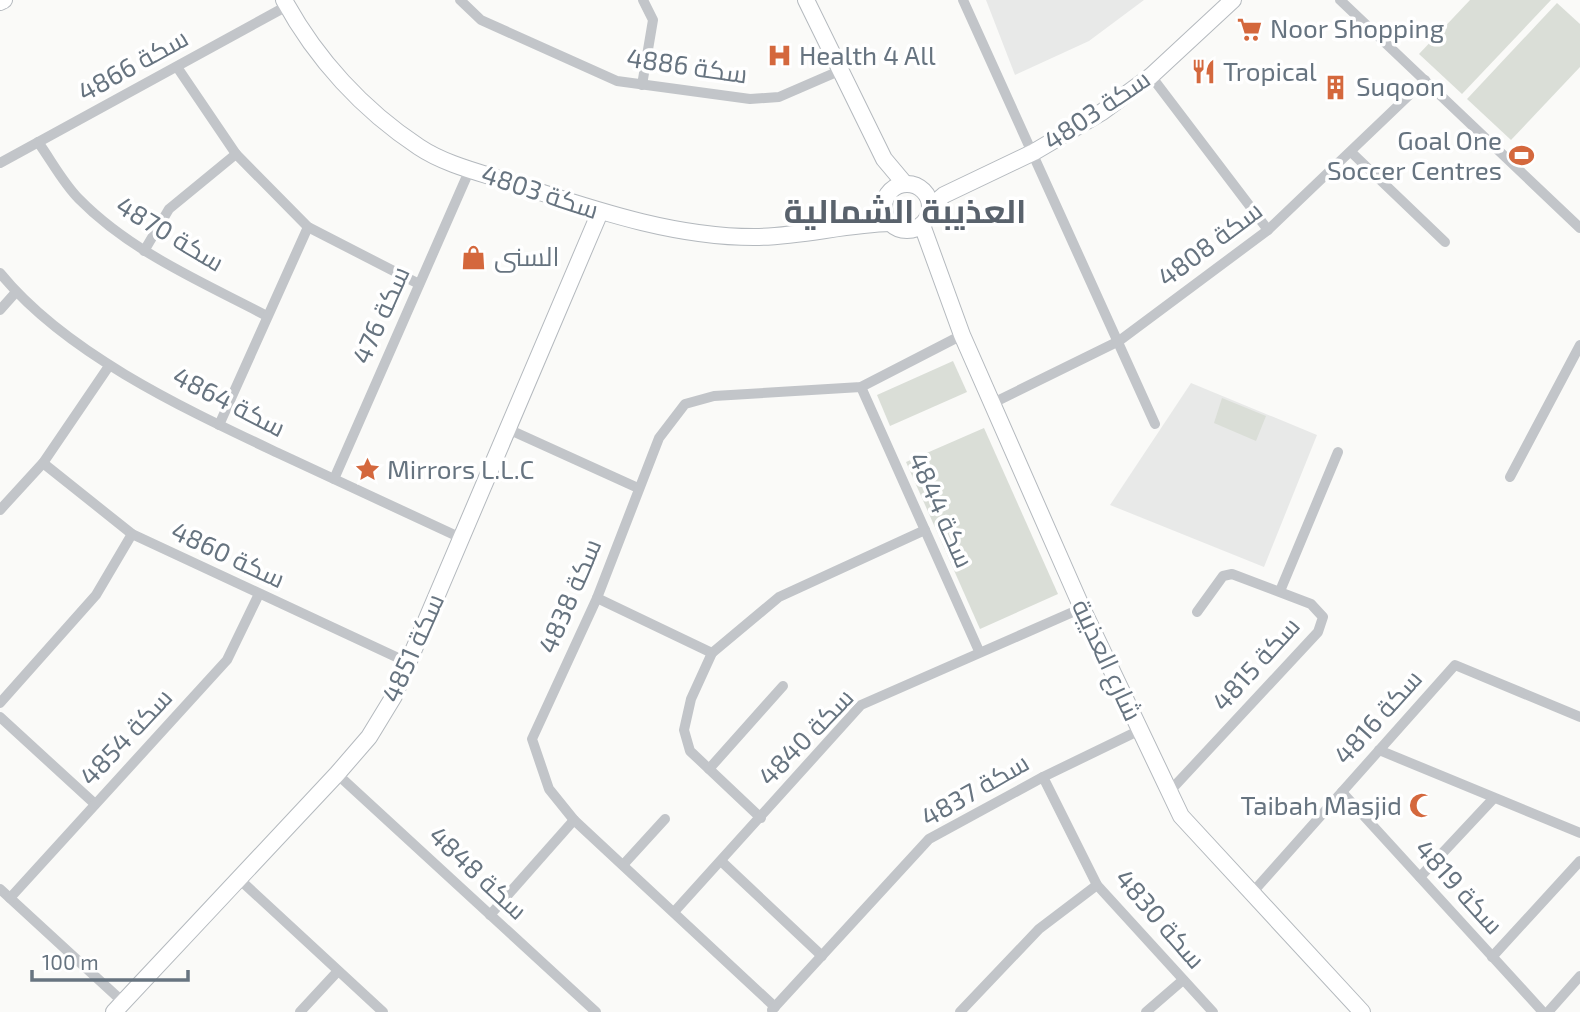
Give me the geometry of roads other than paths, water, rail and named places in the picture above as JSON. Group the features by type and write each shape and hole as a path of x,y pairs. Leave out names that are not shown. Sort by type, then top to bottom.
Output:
{"street":[{"name":"سكة 4886","path":"460,0 481,20 617,81 760,98 779,97 839,71"},
{"path":"642,85 653,20 643,0"},
{"path":"806,0 884,159 905,184"},
{"path":"963,0 1155,424"},
{"name":"سكة 4803","path":"928,201 1034,152 1102,112 1151,76 1233,0"},
{"path":"1340,0 1580,228"},
{"name":"سكة 4803","path":"286,3 322,58 381,119 421,149 470,169 600,212 689,232 752,237 791,235 865,223 892,214"},
{"name":"سكة 4866","path":"0,163 286,3"},
{"path":"177,66 236,154 308,227 419,284"},
{"path":"1151,76 1268,230"},
{"name":"سكة 4808","path":"993,403 1119,341 1268,230 1425,80"},
{"name":"سكة 4870","path":"38,142 77,198 110,228 144,251 267,316"},
{"path":"1351,152 1445,242"},
{"path":"144,251 169,209 236,154"},
{"path":"884,159 892,214"},
{"name":"سكة 476","path":"334,479 470,169"},
{"path":"905,184 917,186 928,201 922,225 892,214 895,187 905,184"},
{"name":"سكة 4851","path":"119,1007 369,737 409,663 600,212"},
{"name":"شارع العذيبة","path":"892,214 931,257"},
{"name":"شارع العذيبة","path":"922,225 931,257 962,335 1082,608 1181,816 1362,1012"},
{"path":"219,425 308,227"},
{"name":"سكة 4864","path":"0,272 16,292 109,366 219,425 461,538"},
{"path":"0,310 16,292"},
{"name":"سكة 4838","path":"772,1009 674,912 574,820 549,789 532,740 597,598 638,488 660,438 685,404 715,396 860,387 962,335"},
{"path":"1510,477 1580,345"},
{"path":"0,510 43,463 109,366"},
{"name":"سكة 4844","path":"860,387 979,651"},
{"path":"508,429 638,488"},
{"path":"1280,592 1338,452"},
{"name":"سكة 4860","path":"43,463 132,534 409,663"},
{"path":"761,818 690,751 684,730 691,699 712,653 779,597 925,530"},
{"path":"0,703 96,595 132,534"},
{"name":"سكة 4815","path":"1169,792 1322,624 1324,617 1319,609 1232,574 1223,576 1197,612"},
{"name":"سكة 4854","path":"10,898 227,660 259,594"},
{"path":"597,598 712,653"},
{"name":"سكة 4840","path":"674,912 861,705 1082,608"},
{"name":"سكة 4816","path":"1252,893 1455,665 1580,717"},
{"path":"709,769 783,686"},
{"path":"0,717 95,804"},
{"name":"سكة 4837","path":"772,1009 929,839 1043,777 1140,730"},
{"path":"1379,750 1580,833"},
{"name":"سكة 4848","path":"337,774 588,1010"},
{"name":"سكة 4830","path":"1043,777 1097,885 1213,1012"},
{"name":"سكة 4819","path":"1342,792 1545,1012"},
{"path":"1420,877 1493,799"},
{"path":"490,915 574,820"},
{"path":"623,865 665,820"},
{"path":"721,861 822,956"},
{"path":"1492,957 1580,861"},
{"path":"238,878 383,1012"},
{"path":"960,1012 1039,929 1097,885"},
{"path":"0,889 119,1007"},
{"path":"300,1012 338,971"},
{"path":"1545,1012 1580,976"},
{"path":"1146,1012 1183,981"}],"place":[{"name":"Noor Shopping","path":"1250,29"},
{"name":"Health 4 All","path":"779,56"},
{"name":"Tropical","path":"1203,72"},
{"name":"Suqoon","path":"1336,87"},
{"name":"Goal One Soccer Centres","path":"1522,156"},
{"name":"السنى","path":"474,257"},
{"name":"Mirrors L.L.C","path":"367,470"},
{"name":"Taibah Masjid","path":"1422,806"}],"district":[{"name":"العذيبة الشمالية","path":"905,211"}]}
